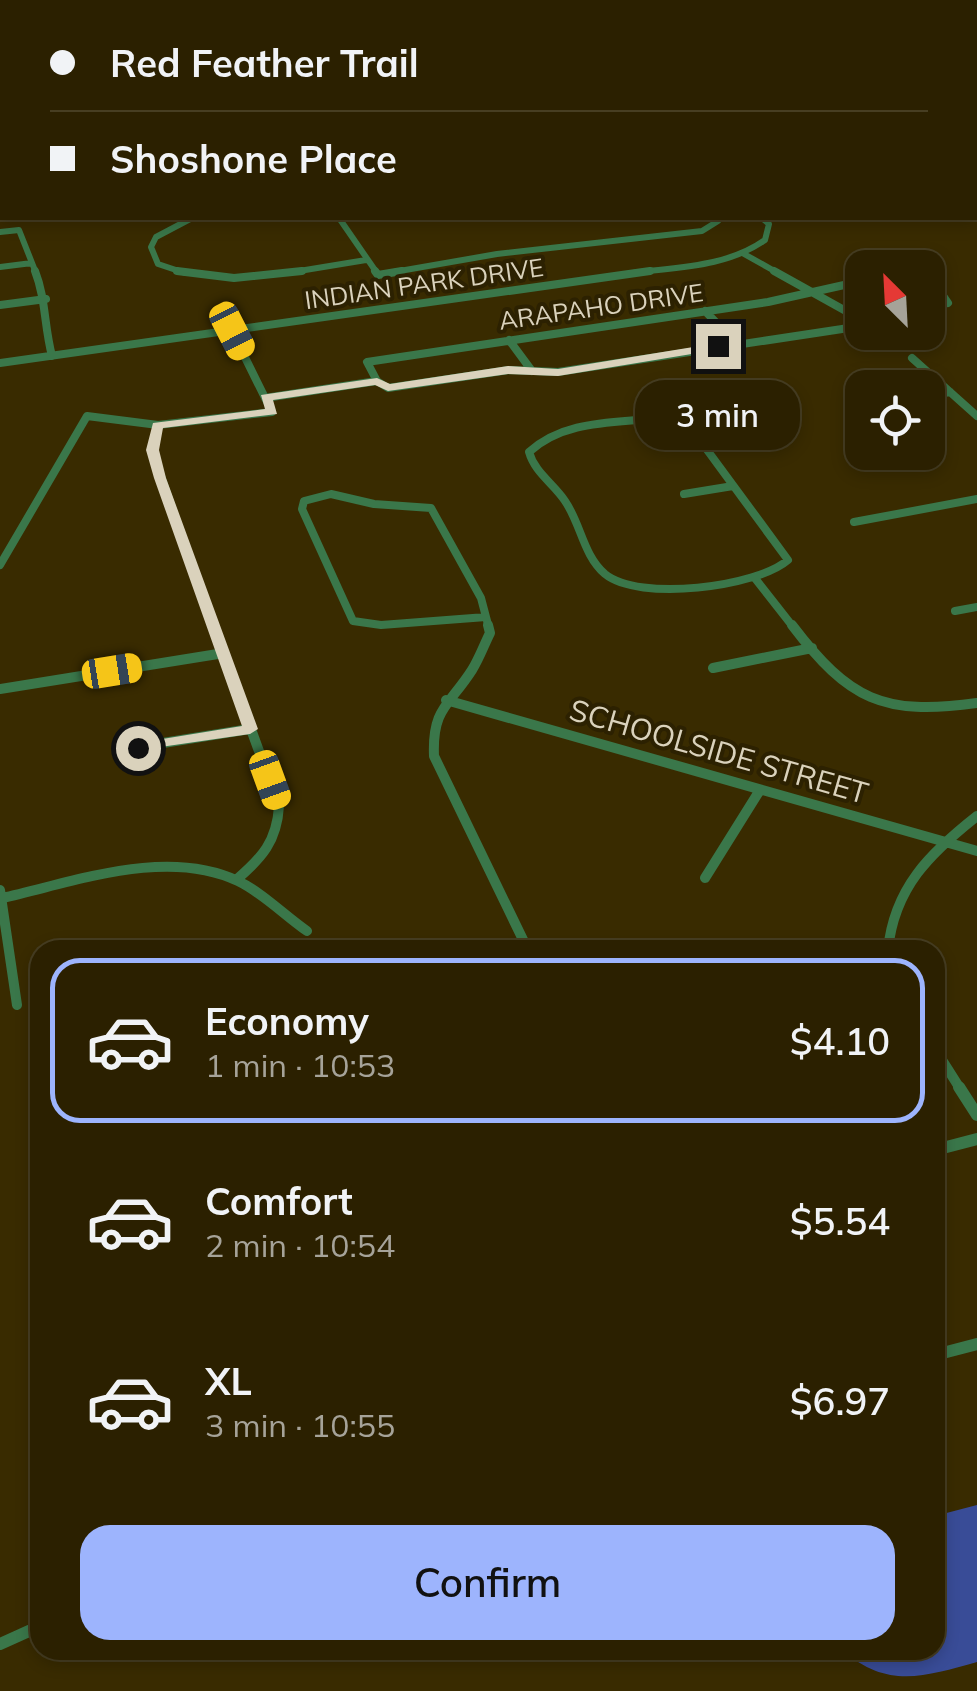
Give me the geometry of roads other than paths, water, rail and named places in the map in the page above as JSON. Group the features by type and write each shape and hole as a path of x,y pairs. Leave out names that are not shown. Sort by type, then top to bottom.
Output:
{"street":[{"name":"INDIAN PARK DRIVE","path":"188,220 156,237 151,247 158,264 182,274 213,279 366,260"},
{"name":"INDIAN PARK DRIVE","path":"339,220 378,275 497,254 702,232 712,228 717,220"},
{"path":"764,220 769,224 765,240 744,254 814,289 845,311"},
{"path":"0,232 19,230 46,299 44,327 52,356"},
{"name":"INDIAN PARK DRIVE","path":"0,363 726,260 744,254"},
{"path":"0,267 32,262"},
{"name":"ARAPAHO DRIVE","path":"377,381 367,362 768,302 845,284"},
{"path":"0,305 46,299"},
{"path":"945,299 948,303"},
{"path":"704,311 736,344"},
{"path":"266,398 377,381 388,388 508,370 558,372 845,326"},
{"path":"0,565 87,416 158,425 272,412 232,331"},
{"path":"509,340 532,371"},
{"path":"912,358 977,416"},
{"path":"945,393 950,392"},
{"path":"660,421 692,432 733,486 788,560 780,568 754,577 655,593 635,590 610,579 591,558 569,506 532,470 529,452 542,436 565,430 660,421"},
{"path":"158,425 152,450 160,478 279,806 278,835 263,856 236,880"},
{"path":"684,494 733,486"},
{"path":"487,616 382,625 353,621 302,510 304,501 320,493 340,492 373,504 432,508 487,616 490,632 485,646 446,700 433,728 434,756 523,940"},
{"path":"854,522 977,499"},
{"path":"754,577 836,677 871,701 922,712 977,703"},
{"path":"955,612 977,607"},
{"path":"713,668 812,648"},
{"path":"0,689 224,653"},
{"name":"SCHOOLSIDE STREET","path":"446,700 946,840 977,852"},
{"path":"138,748 250,729"},
{"path":"705,878 760,790"},
{"path":"888,940 888,921 902,888 946,840 977,816"},
{"path":"17,1005 1,894 151,868 196,868 236,880 307,930"},
{"path":"945,1065 977,1115"},
{"path":"945,1147 977,1139"},
{"path":"945,1352 977,1344"},
{"path":"0,1644 30,1630"}]}
